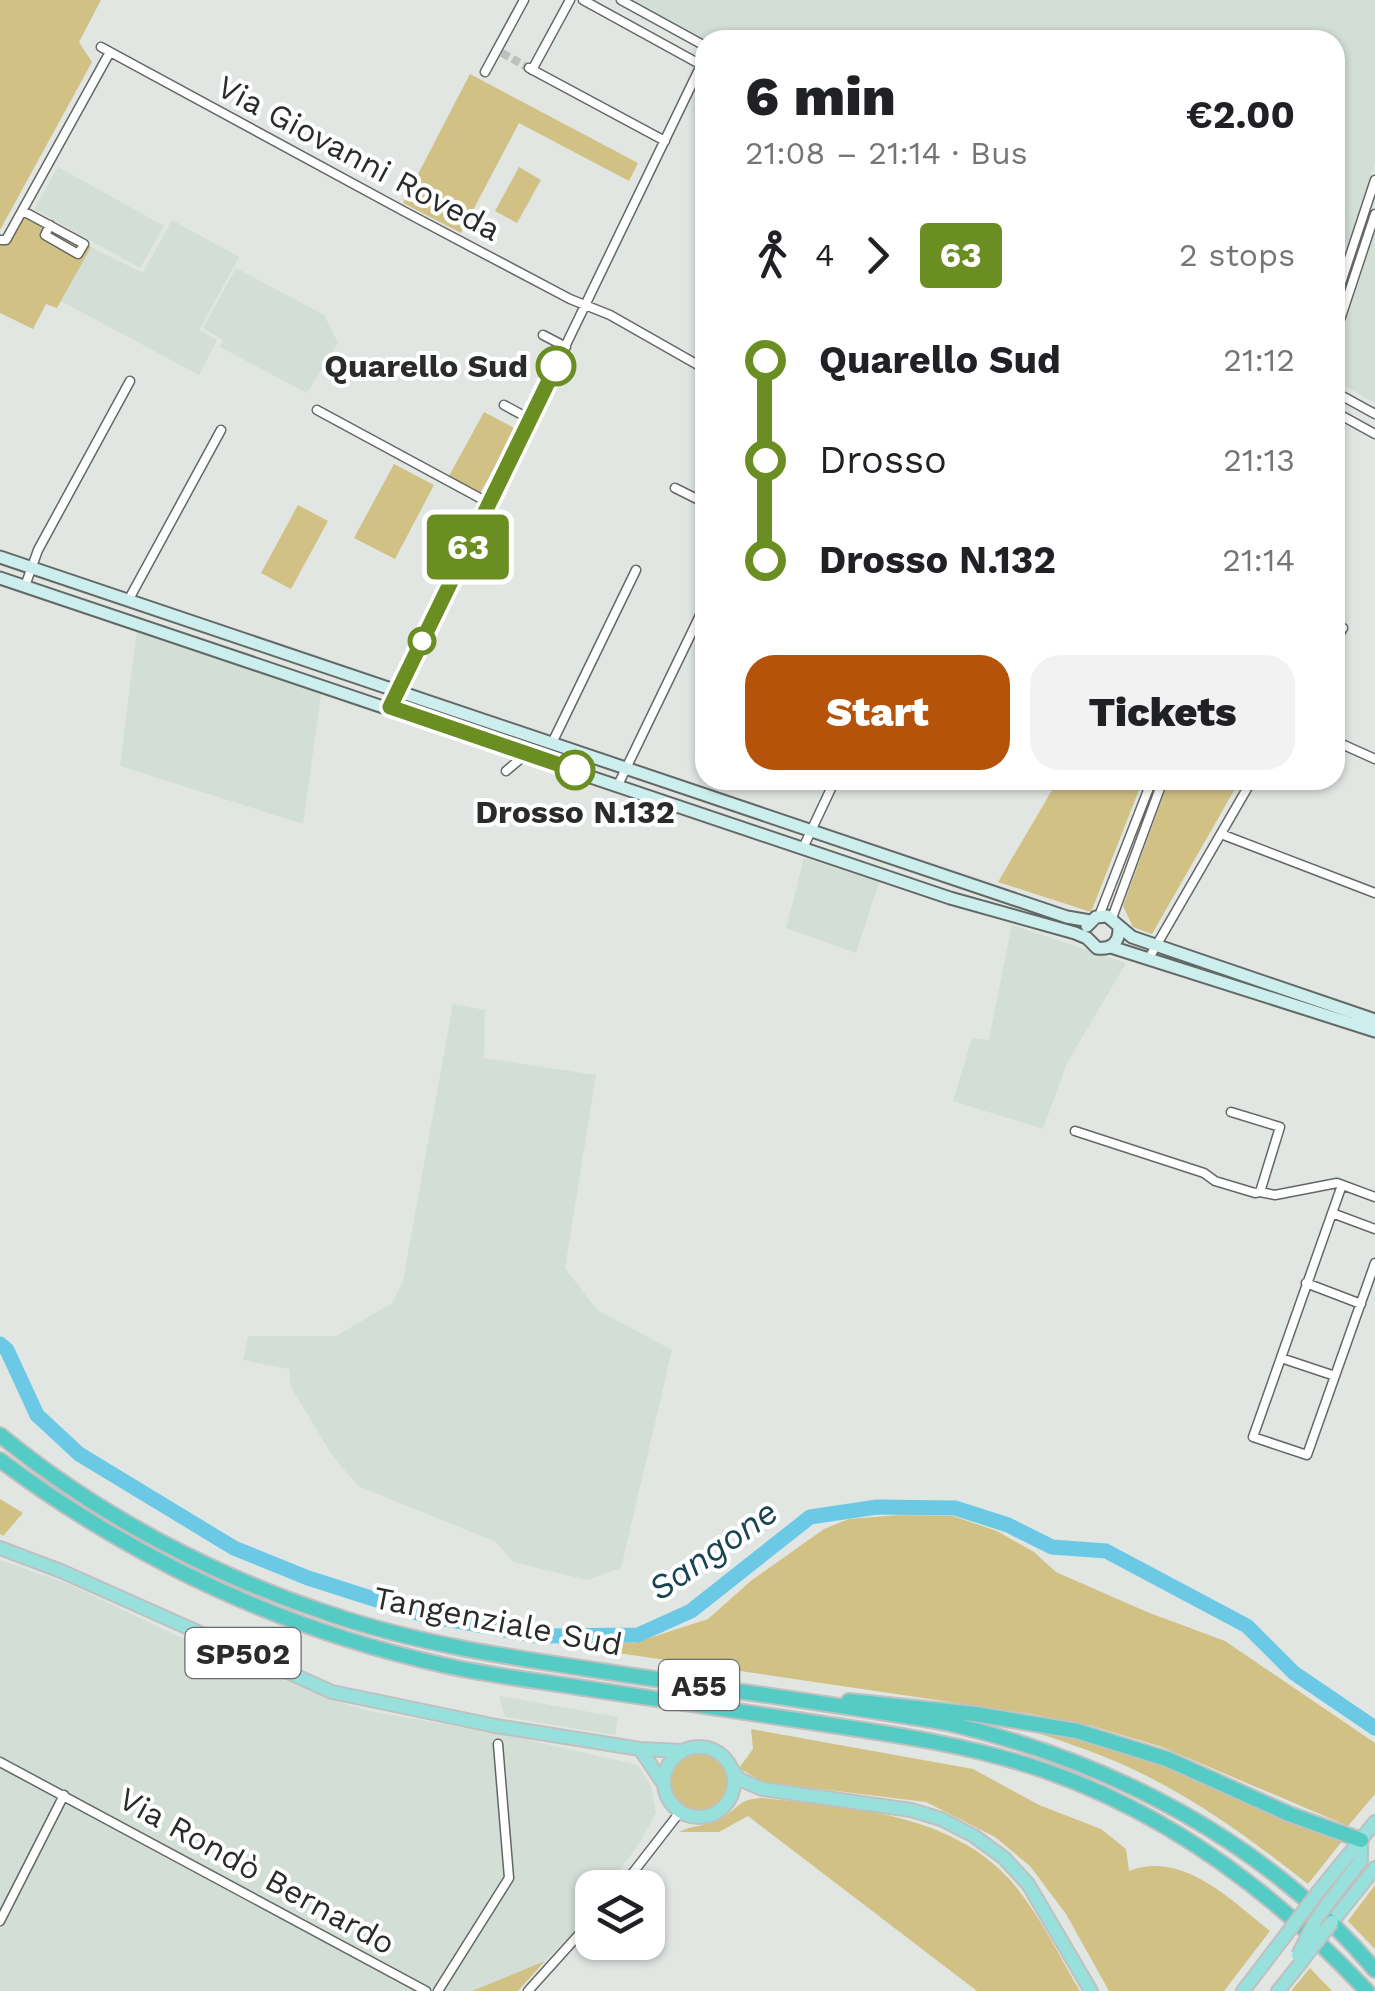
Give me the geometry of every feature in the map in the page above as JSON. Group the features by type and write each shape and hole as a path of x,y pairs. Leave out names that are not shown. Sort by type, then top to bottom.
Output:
{"highway":[{"name":"Tangenziale Sud","path":"0,1435 66,1484 137,1528 252,1584 335,1616 459,1648 982,1731 1052,1752 1122,1782 1196,1821 1249,1855 1312,1907 1375,1970"},
{"name":"Tangenziale Sud","path":"0,1460 95,1526 147,1556 247,1603 333,1636 447,1666 928,1740 1045,1770 1109,1796 1205,1850 1275,1901 1367,1991"},
{"path":"788,1699 870,1701 1077,1732 1167,1759 1290,1814 1368,1840"},
{"path":"1348,1970 1358,1991"}],"main road":[{"name":"SP502","path":"0,1548 62,1570 332,1692 496,1726 640,1749 704,1748 715,1751 739,1779 762,1789 910,1810 940,1819 974,1836 1004,1858 1036,1894 1090,1990"},
{"path":"640,1749 663,1783 668,1800 680,1812"},
{"path":"663,1783 668,1764 683,1751"},
{"path":"728,1802 734,1786 732,1769"},
{"name":"SP502","path":"680,1812 690,1817 712,1816 743,1793 762,1789"},
{"path":"1278,1991 1291,1975 1375,1822"},
{"path":"1243,1991 1282,1940 1375,1868"}],"street":[{"path":"486,72 524,0"},
{"path":"570,0 531,69 665,142"},
{"path":"583,0 695,60"},
{"path":"622,0 695,41"},
{"name":"Via Giovanni Roveda","path":"0,240 6,240 24,211 106,49 409,214 610,315 695,363"},
{"path":"687,58 695,49"},
{"path":"390,707 695,81"},
{"path":"1345,271 1375,180"},
{"path":"24,211 84,244 78,254 44,236 50,226"},
{"path":"1345,305 1375,214"},
{"path":"543,335 566,347"},
{"path":"24,586 31,566 130,382"},
{"path":"1345,398 1375,414"},
{"path":"504,405 530,419"},
{"path":"317,410 489,502"},
{"path":"1345,418 1375,434"},
{"path":"129,599 220,430"},
{"path":"675,488 695,498"},
{"path":"0,556 695,790"},
{"path":"553,741 636,570"},
{"path":"0,578 880,874 1087,938 1097,948 1111,946 1375,1031"},
{"path":"618,785 695,625"},
{"path":"261,664 268,645"},
{"path":"334,688 341,670"},
{"path":"501,745 506,771 527,754"},
{"path":"1345,746 1375,759"},
{"path":"696,790 1067,916 1105,921 1157,946 1375,1020"},
{"path":"803,848 830,790"},
{"path":"1105,921 1149,790"},
{"path":"1087,938 1105,921 1159,790"},
{"path":"1149,958 1246,790"},
{"path":"1220,834 1375,894"},
{"path":"880,874 888,855"},
{"path":"1105,921 1118,939 1111,946"},
{"path":"1231,1112 1280,1126 1260,1192"},
{"path":"1075,1131 1255,1194 1275,1195 1342,1185 1375,1198"},
{"path":"1342,1185 1254,1438 1307,1455 1375,1263"},
{"path":"1332,1213 1375,1228"},
{"path":"1306,1283 1361,1304"},
{"path":"1281,1358 1335,1376"},
{"path":"438,1991 509,1878 498,1744"},
{"name":"Via Rondò Bernardo","path":"0,1762 426,1991"},
{"path":"0,1921 64,1795"},
{"path":"635,1870 680,1812"},
{"path":"528,1991 575,1939"}],"shaded area":[{"path":"0,0 101,0 79,42 92,62 0,230"},
{"path":"631,0 1375,0 1375,163 1345,255 1345,30 695,30 695,35"},
{"path":"470,74 638,163 629,181 519,123 461,233 403,203"},
{"path":"58,167 164,226 140,268 34,209"},
{"path":"519,167 541,180 517,223 495,211"},
{"path":"27,213 91,247 57,308 46,304 33,329 0,313 0,244 9,243"},
{"path":"172,220 239,257 199,330 217,340 199,375 61,301 91,247 143,273"},
{"path":"1375,231 1375,403 1345,386 1345,326"},
{"path":"236,268 324,315 338,343 307,393 220,347 223,340 203,328"},
{"path":"484,412 516,429 480,493 449,476"},
{"path":"394,464 434,485 395,559 354,538"},
{"path":"298,505 328,521 291,589 261,573"},
{"path":"137,629 305,683 321,695 303,824 120,766"},
{"path":"1052,790 1139,790 1091,912 998,882"},
{"path":"1165,790 1234,790 1152,934 1133,927 1123,906"},
{"path":"804,858 879,882 856,953 786,928"},
{"path":"1012,925 1126,963 1067,1063 1043,1129 953,1101 972,1038 989,1040"},
{"path":"453,1004 485,1010 484,1058 596,1075 565,1268 597,1310 672,1350 621,1568 587,1580 513,1562 496,1542 358,1486 332,1455 291,1387 289,1369 243,1360 248,1336 336,1336 392,1303 403,1281"},
{"path":"0,1499 23,1513 3,1536 0,1534"},
{"path":"953,1516 997,1531 1034,1552 1056,1572 1225,1641 1375,1743 1375,1794 1348,1826 1162,1747 1092,1726 618,1653 619,1642 634,1643 708,1619 752,1580 824,1529 849,1519"},
{"path":"0,1560 66,1583 178,1636 329,1699 369,1711 502,1734 638,1765 651,1786 656,1813 620,1870 575,1870 575,1930 545,1961 472,1991 0,1991"},
{"path":"499,1696 618,1717 615,1735 505,1717"},
{"path":"1024,1728 1147,1759 1343,1840 1308,1884 1243,1835 1174,1791 1114,1761"},
{"path":"751,1729 973,1769 1039,1805 1101,1829 1126,1849 1129,1871 1149,1866 1187,1873 1205,1881 1270,1931 1224,1991 1109,1991 1066,1914 1030,1866 995,1837 926,1802 763,1782 739,1768 753,1749"},
{"path":"698,1754 719,1762 727,1783 719,1804 698,1812 677,1804 669,1783 677,1762"},
{"path":"762,1798 896,1817 958,1840 986,1858 1021,1893 1080,1991 977,1991 748,1816 719,1832 679,1832 714,1822 743,1802"},
{"path":"1375,1885 1375,1949 1348,1921"},
{"path":"545,1961 518,1991 472,1991"},
{"path":"1310,1968 1332,1991 1291,1991"}],"waterway":[{"name":"Sangone","path":"0,1344 7,1350 37,1415 79,1454 234,1548 308,1578 424,1615 538,1636 638,1635 691,1611 810,1517 877,1507 955,1508 1008,1525 1052,1547 1106,1551 1247,1626 1294,1673 1375,1728"}],"tunnel":[{"path":"502,53 529,68"}],"bus line":[{"name":"63","path":"556,366 390,707 575,770"}],"place":[{"name":"Quarello Sud","path":"556,366"},
{"name":"Drosso N.132","path":"575,770"}]}
